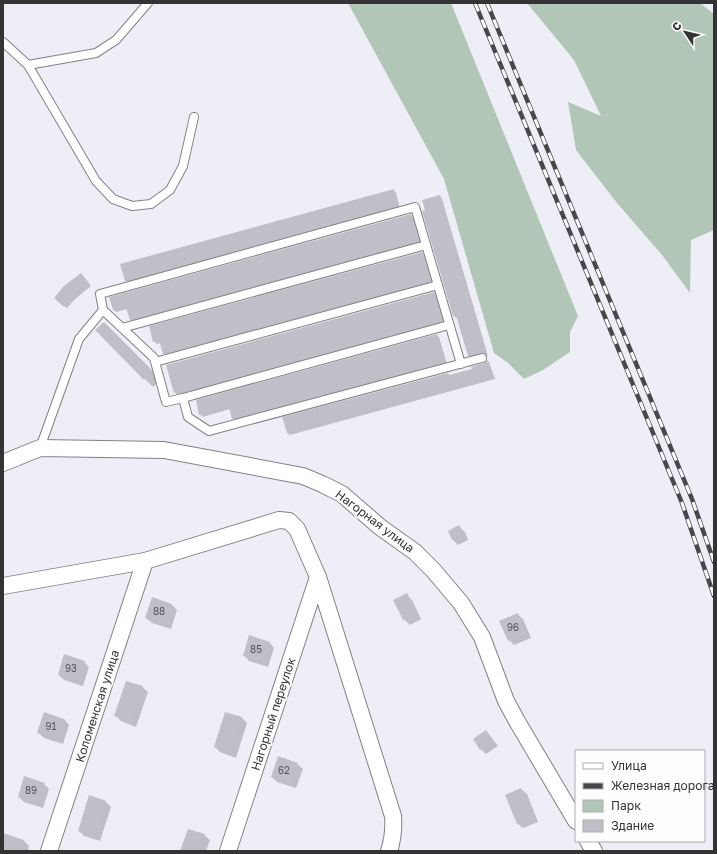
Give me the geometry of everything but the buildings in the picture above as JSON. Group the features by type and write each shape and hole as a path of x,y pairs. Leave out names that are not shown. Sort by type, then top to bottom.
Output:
{"street":[{"name":"Нагорная улица","path":"3,463 40,448 164,450 302,476 342,494 380,527 415,552 433,570 461,603 482,637 506,701 575,819"},
{"path":"3,586 145,561 278,520 289,521 297,529 318,577 393,816 393,840 389,851"},
{"name":"Коломенская улица","path":"49,851 145,561"},
{"name":"Нагорный переулок","path":"228,851 318,577"},
{"path":"589,842 594,851"}],"lane":[{"path":"28,65 96,53 116,40 148,3"},
{"path":"3,42 28,65 96,181 113,199 132,206 151,204 170,190 183,166 194,117"},
{"path":"449,325 166,402 154,358 103,310 100,294 415,207 438,285 460,364"},
{"path":"122,328 426,244"},
{"path":"155,362 438,285"},
{"path":"40,448 79,339 103,310"},
{"path":"183,398 188,416 209,431 482,358"}],"green space":[{"path":"348,3 451,3 578,316 570,332 570,352 543,370 524,379 508,363 494,353 444,179"},
{"path":"527,3 700,3 714,14 714,230 691,240 690,293 662,255 617,203 576,150 568,102 601,116 574,60"}],"railway":[{"path":"475,3 682,503 714,596"},
{"path":"487,3 692,499 714,562"}]}
